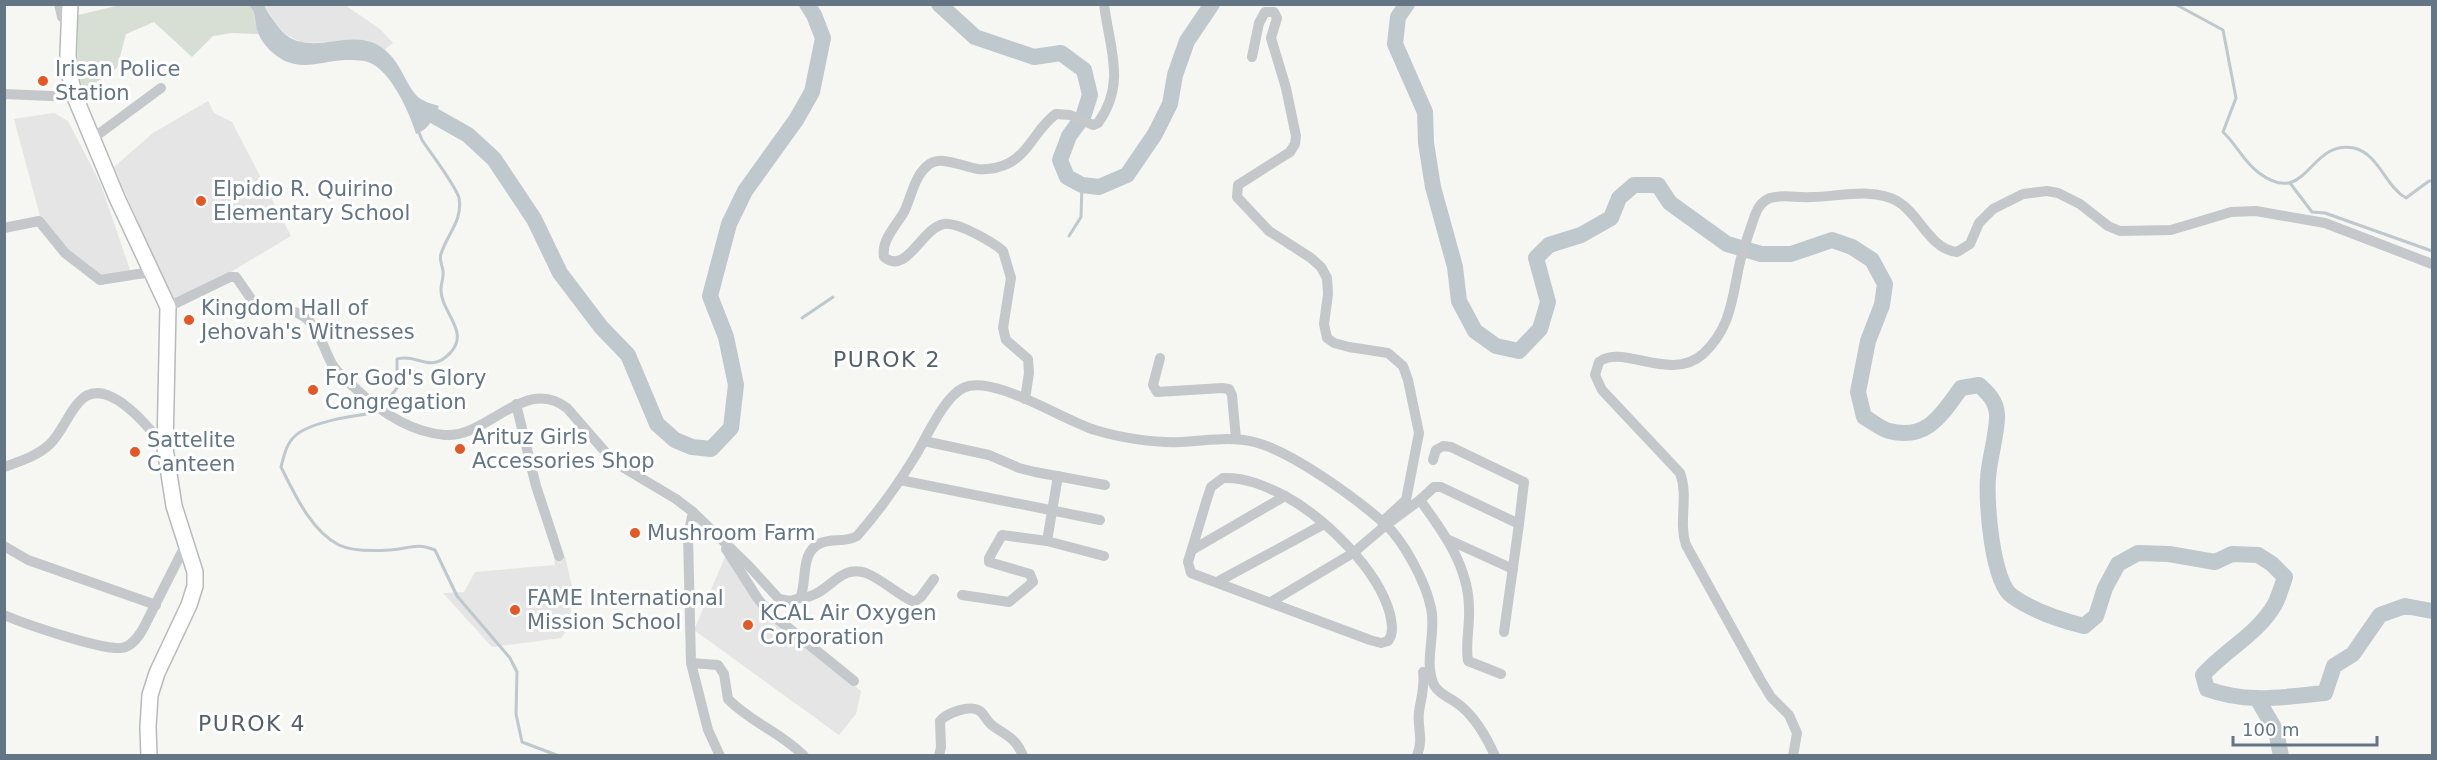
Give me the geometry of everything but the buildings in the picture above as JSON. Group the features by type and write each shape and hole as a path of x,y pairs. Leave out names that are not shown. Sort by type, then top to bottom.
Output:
{"highway":[{"path":"70,11 69,73 75,97 168,307 165,448 174,506 195,572 195,586 150,694 149,756"}],"street":[{"path":"59,4 62,17 70,11"},
{"path":"1025,399 1029,373 1028,359 1006,340 1003,328 1011,278 1003,251 956,225 945,224 925,235 908,257 896,262 884,257 884,245 926,166 942,160 979,169 999,167 1022,154 1050,118 1056,114 1070,115 1092,125 1101,121 1110,101 1115,75 1115,59 1104,4"},
{"path":"1252,57 1261,18 1265,12 1274,12 1277,18 1271,38 1286,87 1296,136 1295,144 1290,152 1238,185 1237,197 1269,231 1322,267 1327,278 1328,294 1324,324 1327,338 1334,343 1349,347 1388,353 1403,366 1419,433 1410,474 1409,492 1401,505 1353,553 1271,602"},
{"path":"92,139 161,88"},
{"path":"4,94 75,97"},
{"path":"1793,756 1797,733 1789,715 1772,698 1760,679 1686,545 1681,525 1684,491 1680,473 1602,390 1595,375 1599,362 1610,356 1669,365 1683,364 1703,354 1720,333 1734,300 1740,262 1760,205 1770,198 1878,196 1894,199 1906,207 1935,243 1943,249 1957,252 1970,244 1979,224 1993,209 2023,194 2047,191 2074,201 2094,213 2108,226 2120,231 2171,230 2231,212 2256,211 2325,223 2433,264"},
{"path":"4,228 39,221 65,253 100,280 151,272"},
{"path":"168,307 230,277 236,277 256,306 285,309 309,321 333,367 373,405 387,415 430,432 445,435 459,434 474,429 516,404 530,400 549,399 560,402 614,462 676,499 693,512 779,599 790,601 810,597 825,590 845,572 851,571 866,573 910,600 917,601 934,579"},
{"path":"1160,358 1153,385 1158,392 1229,389 1232,395 1236,439"},
{"path":"800,598 804,589 806,561 814,547 826,541 850,540 857,536 900,480 949,401 960,389 969,385 990,386 1025,399 1069,420 1114,434 1170,442 1236,439 1268,446 1307,467 1384,523 1402,545 1431,608 1433,632 1430,669 1435,688 1454,700 1477,722 1495,756"},
{"path":"4,467 34,455 52,442 80,400 90,393 100,392 111,395 146,425 165,448"},
{"path":"516,404 536,486 559,556"},
{"path":"924,441 989,455 1019,468 1105,485"},
{"path":"1433,460 1436,450 1443,446 1451,447 1524,482 1504,632"},
{"path":"1047,542 1058,476"},
{"path":"1223,478 1255,482 1285,496 1324,524 1353,553 1377,582 1393,628 1388,641 1381,643 1370,640 1219,581 1197,576 1189,570 1188,562 1207,500 1211,487 1216,482 1223,478"},
{"path":"900,480 1101,520"},
{"path":"1384,523 1420,500 1434,487 1441,487 1519,524"},
{"path":"1192,550 1285,496"},
{"path":"1420,500 1449,540 1459,561 1468,595 1468,661 1500,674"},
{"path":"693,512 688,535 691,663 708,730 720,756"},
{"path":"1219,581 1324,524"},
{"path":"962,595 1009,602 1033,582 1030,574 989,562 999,537 1007,535 1047,542 1104,556"},
{"path":"1449,540 1513,569"},
{"path":"726,543 726,552 770,613 854,681"},
{"path":"4,615 98,644 122,648 130,645 139,637 186,544"},
{"path":"4,546 37,563 156,605"},
{"path":"691,663 718,665 724,674 728,699 794,745 804,756"},
{"path":"1417,756 1422,743 1419,719 1424,692 1423,672"},
{"path":"939,756 940,721 944,717 967,708 981,712 989,723 1018,742 1023,756"}],"shaded area":[{"path":"117,5 249,5 253,9 258,34 232,33 213,36 192,57 154,22 126,34 117,68 84,91 78,63 78,15"},
{"path":"249,5 264,5 286,35 297,41 321,43 359,40 381,47 396,62 416,95 424,101 439,106 430,123 416,134 404,104 391,82 376,66 368,62 345,60 300,65 281,59 261,39 252,8"},
{"path":"264,5 345,5 380,29 393,43 384,50 368,41 303,43 281,32"},
{"name":"Elpidio R. Quirino Elementary School","path":"208,101 214,113 232,122 291,236 219,279 172,300 114,167 153,133"},
{"path":"54,113 68,121 101,185 131,273 100,278 64,251 41,220 14,119"},
{"path":"727,552 762,609 861,691 856,714 839,735 694,630"},
{"name":"FAME International Mission School","path":"565,556 573,591 569,627 561,638 492,647 443,593 464,592 475,572 555,565 554,557"}],"waterway":[{"path":"415,105 468,135 494,159 534,219 560,273 601,327 628,355 657,424 675,440 692,447 711,449 731,428 736,385 726,337 710,296 729,224 745,191 796,120 812,92 823,38 807,4"},
{"path":"939,4 975,37 1034,57 1061,53 1084,70 1090,95 1083,117 1069,136 1060,160 1067,177 1082,185 1099,187 1127,175 1155,134 1170,104 1175,75 1187,41 1212,4"},
{"path":"1407,4 1398,17 1395,44 1425,112 1426,143 1433,187 1455,267 1459,301 1475,331 1496,346 1519,351 1540,329 1548,302 1536,258 1549,245 1581,235 1611,218 1619,198 1634,185 1658,185 1670,203 1727,244 1761,254 1791,254 1832,240 1852,247 1872,260 1885,284 1882,305 1868,341 1858,392 1864,417 1889,431 1914,432 1923,429 1940,416 1961,388 1979,385 1988,394 1995,405 1997,414 1988,489 1989,522 1995,559 2005,588 2012,596 2038,611 2084,626 2096,616 2105,588 2118,564 2138,553 2169,554 2215,562 2232,554 2258,555 2272,564 2285,577 2276,601 2260,624 2203,675 2207,689 2222,694 2251,698 2325,693 2334,666 2353,654 2380,615 2405,606 2432,611"},
{"path":"2175,4 2223,30 2236,98 2223,132 2259,173 2275,182 2288,183 2298,179 2327,153 2339,148 2354,148 2370,157 2399,193 2406,198 2432,181"},
{"path":"383,406 397,388 397,359 437,362 444,359 456,344 456,329 442,297 443,273 440,259 457,221 459,198 418,130"},
{"path":"2290,183 2312,212 2325,213 2432,251"},
{"path":"1069,236 1081,217 1082,185"},
{"path":"802,318 833,297"},
{"path":"378,410 321,423 302,431 287,446 281,467 312,521 320,531 339,545 364,550 390,550 417,546 435,550 457,596 510,658 517,672 516,714 522,742 559,756"},
{"path":"2258,700 2276,731 2281,756"}],"place":[{"name":"Irisan Police Station","path":"43,81"},
{"name":"Elpidio R. Quirino Elementary School","path":"201,201"},
{"name":"Kingdom Hall of Jehovah's Witnesses","path":"189,320"},
{"name":"For God's Glory Congregation","path":"313,390"},
{"name":"Arituz Girls Accessories Shop","path":"460,449"},
{"name":"Sattelite Canteen","path":"135,452"},
{"name":"Mushroom Farm","path":"635,533"},
{"name":"FAME International Mission School","path":"515,610"},
{"name":"KCAL Air Oxygen Corporation","path":"748,625"}],"district":[{"name":"PUROK 2","path":"887,359"},
{"name":"PUROK 4","path":"252,723"}]}
